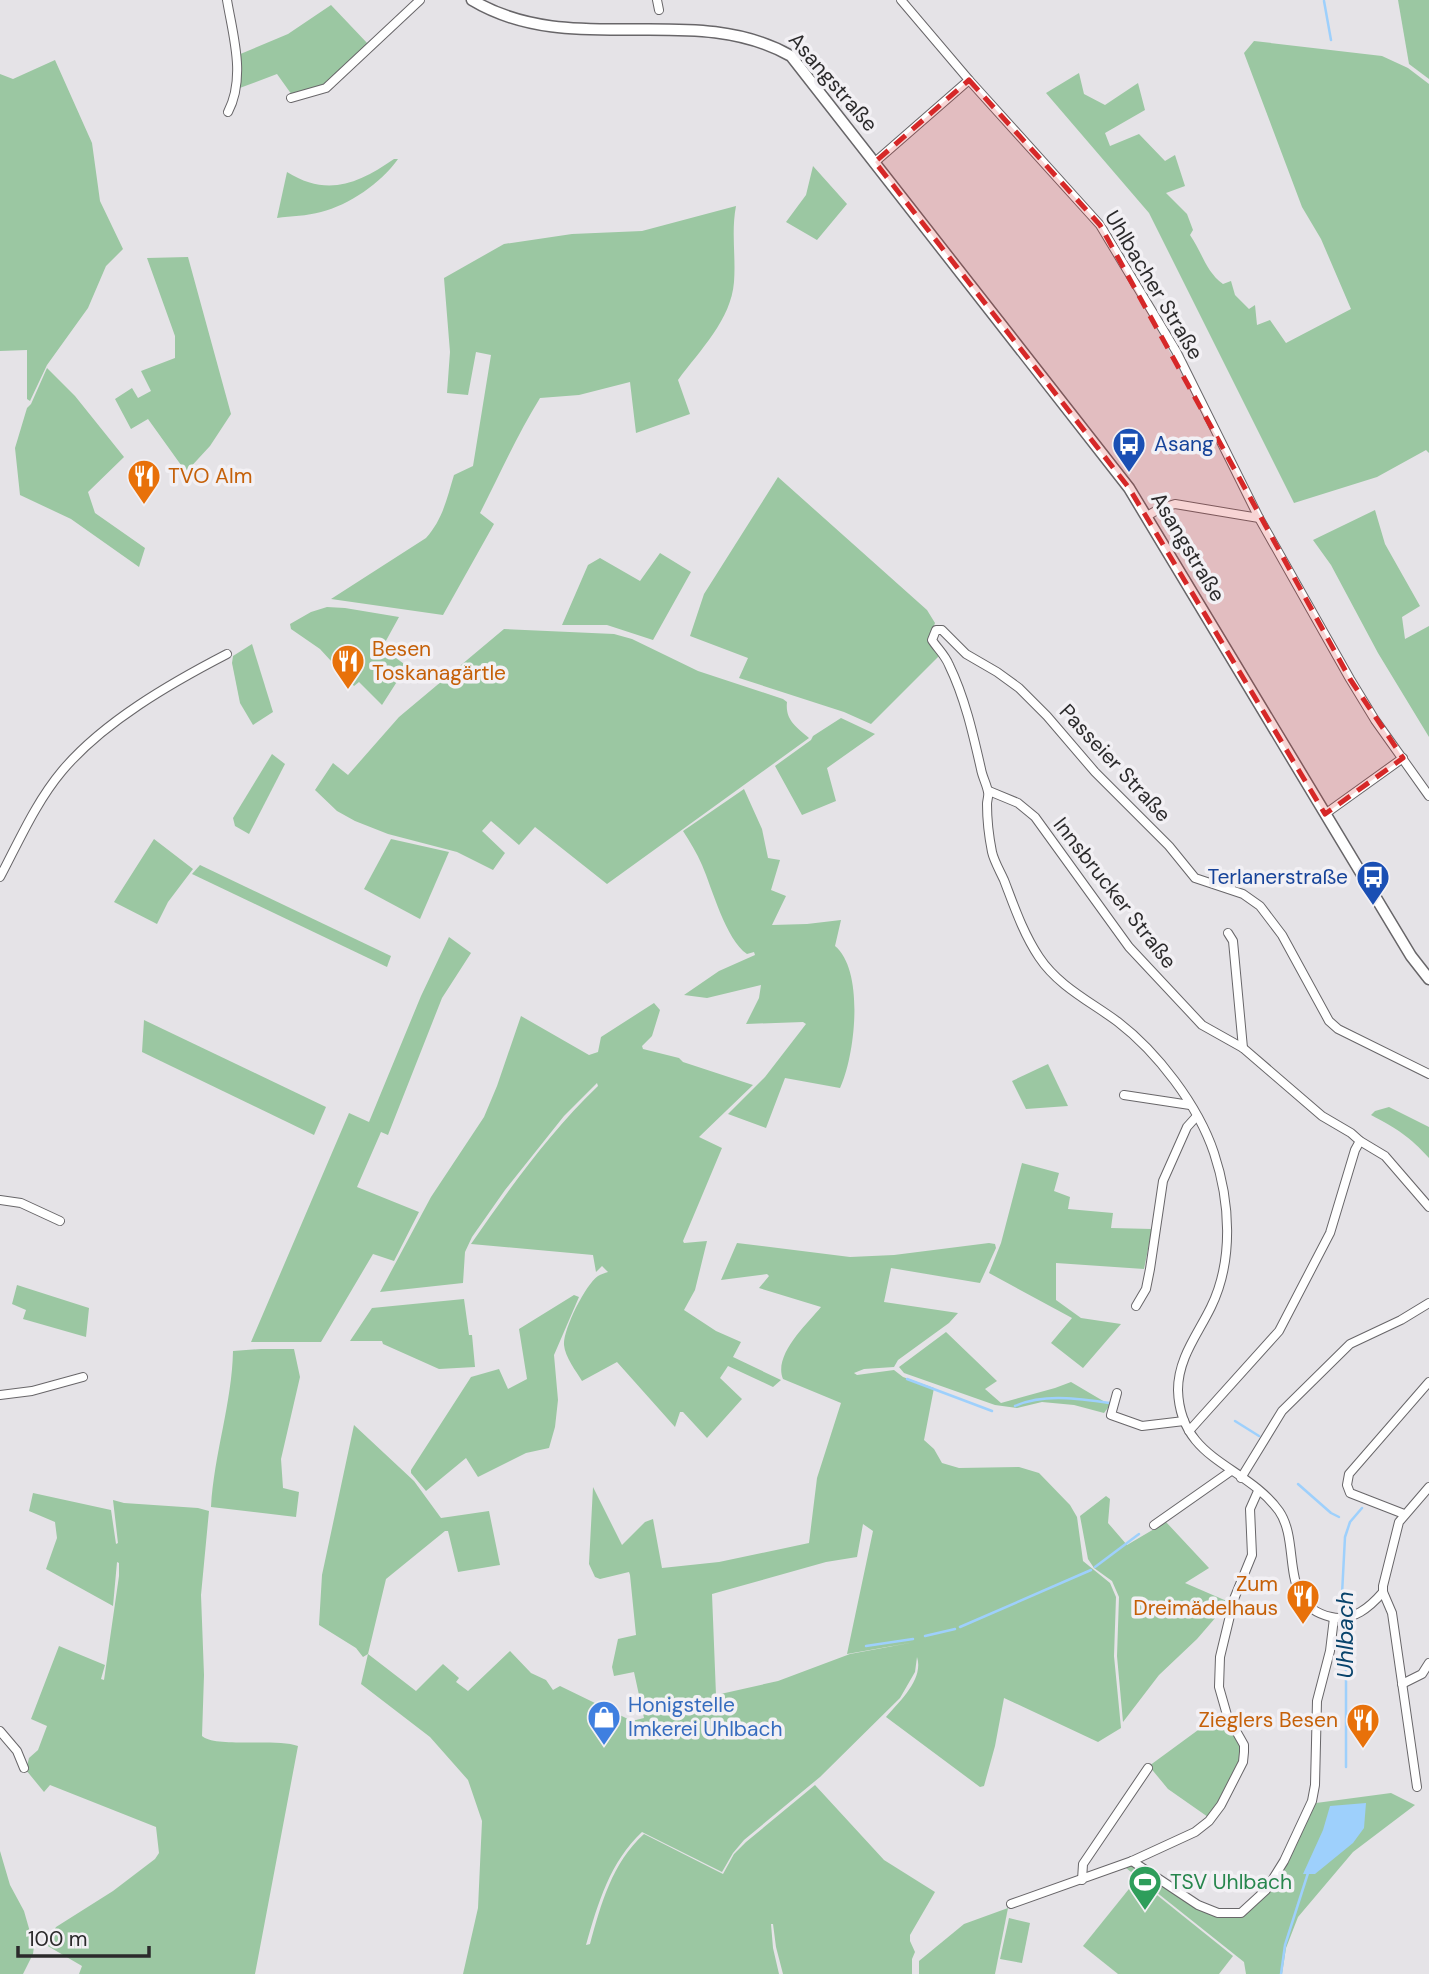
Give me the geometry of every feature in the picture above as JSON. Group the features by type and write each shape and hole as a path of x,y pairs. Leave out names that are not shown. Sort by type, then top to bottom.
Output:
{"street":[{"path":"227,0 236,53 235,89 228,112"},
{"path":"291,97 326,88 420,0"},
{"path":"472,0 500,13 528,20 555,21 587,17"},
{"name":"Uhlbacher Straße","path":"901,0 1100,225 1176,351 1259,517 1350,679 1375,720 1429,796"},
{"path":"647,11 662,7"},
{"name":"Asangstraße","path":"749,27 777,43 799,65 1116,469 1147,516 1411,956 1429,979"},
{"name":"Asangstraße","path":"875,162 969,80"},
{"path":"1147,516 1175,504 1259,517"},
{"name":"Passeier Straße","path":"1189,1431 1179,1399 1181,1365 1217,1295 1224,1272 1227,1247 1225,1209 1218,1169 1196,1117 1166,1070 1124,1027 1064,984 1044,964 1022,923 992,852 987,805 989,791 984,783 975,740 958,686 948,662 932,640 937,629 942,630 966,654 998,672 1019,688 1095,772 1170,846 1195,878 1244,894 1260,906 1282,935 1321,1009 1338,1029 1429,1074"},
{"path":"0,877 41,800 75,756 142,705 227,653"},
{"path":"1325,814 1403,758"},
{"name":"Innsbrucker Straße","path":"989,791 1018,803 1035,817 1129,947 1202,1026 1243,1048 1322,1116 1385,1156 1429,1207"},
{"path":"1228,933 1233,941 1243,1048"},
{"path":"1124,1096 1189,1105"},
{"path":"1136,1306 1146,1289 1163,1181 1187,1127 1196,1117"},
{"path":"1360,1141 1353,1156 1331,1233 1279,1331 1189,1431 1205,1451 1258,1490 1276,1507 1283,1520 1300,1596 1314,1610 1336,1618 1365,1610 1383,1592 1393,1541 1404,1514 1429,1487"},
{"path":"0,1200 21,1203 60,1221"},
{"path":"1241,1478 1282,1411 1340,1353 1350,1344 1401,1320 1429,1303"},
{"path":"0,1395 32,1391 83,1377"},
{"path":"1404,1514 1350,1493 1347,1480 1349,1474 1429,1382"},
{"path":"1117,1393 1111,1415 1142,1426 1185,1421"},
{"path":"1154,1525 1231,1471"},
{"path":"1011,1904 1132,1861 1195,1832 1209,1821 1221,1804 1243,1762 1244,1745 1227,1715 1219,1687 1220,1657 1234,1599 1252,1555 1250,1509 1258,1490"},
{"path":"1383,1592 1392,1613 1417,1787"},
{"path":"1132,1861 1198,1905 1217,1913 1241,1913 1266,1890 1284,1861 1312,1801 1315,1785 1317,1701 1336,1618"},
{"path":"1402,1684 1422,1674 1429,1662"},
{"path":"0,1731 19,1754 23,1768"},
{"path":"1082,1880 1083,1864 1148,1768"}],"highlighted area":[{"path":"969,80 1100,225 1350,679 1403,758 1325,814 1129,488 875,162"}],"green space":[{"path":"1398,0 1429,0 1429,79 1409,64"},
{"path":"331,5 368,44 325,86 292,95 277,74 237,89 238,55 288,34"},
{"path":"1254,41 1382,56 1408,68 1429,84 1429,453 1426,450 1377,477 1294,503 1149,213 1046,93 1079,73 1084,94 1105,105 1138,83 1145,110 1105,133 1110,146 1139,134 1165,161 1175,155 1185,186 1166,193 1187,214 1193,230 1190,235 1208,268 1223,284 1231,281 1235,295 1249,309 1255,305 1257,325 1270,320 1286,343 1351,309 1321,239 1302,207 1244,53"},
{"path":"55,60 92,143 100,201 123,249 106,266 88,308 47,365 30,401 27,399 27,350 0,351 0,74 13,79"},
{"path":"398,159 374,184 342,204 316,213 277,218 287,172 316,184 342,184 368,175"},
{"path":"813,166 847,204 817,240 786,222 806,195"},
{"path":"736,206 732,296 721,322 678,380 690,414 636,433 630,382 579,395 540,398 480,513 494,524 443,615 331,599 426,538 440,516 454,475 473,466 491,355 476,352 468,395 447,393 450,352 444,278 504,244 572,234 642,231"},
{"path":"188,257 231,414 210,446 186,472 148,419 131,429 115,399 132,388 138,398 151,391 141,371 175,358 175,336 147,258"},
{"path":"47,368 75,396 124,457 88,492 95,513 145,548 139,567 71,519 20,495 15,448 27,408"},
{"path":"778,477 927,610 935,623 930,636 941,654 871,724 844,712 739,678 748,658 690,636 704,594"},
{"path":"1375,510 1385,544 1420,606 1402,617 1405,639 1429,626 1429,737 1378,653 1331,565 1313,540"},
{"path":"660,553 691,572 653,640 607,625 562,625 588,565 600,558 640,581"},
{"path":"327,607 399,617 382,648 407,666 382,705 359,682 354,686 320,649 291,629 290,624 311,612"},
{"path":"504,629 614,634 632,639 698,671 783,699 787,702 792,723 809,738 607,884 535,827 519,845 491,821 482,831 505,853 493,870 457,852 388,834 355,821 337,811 315,790 333,763 348,775 399,717"},
{"path":"252,644 273,712 253,725 240,703 232,663 233,656"},
{"path":"841,718 875,734 827,768 836,801 802,815 775,766"},
{"path":"272,754 285,764 249,834 235,826 233,818"},
{"path":"744,789 762,829 768,858 780,860 771,890 786,896 772,925 841,920 835,946 851,974 854,993 853,1036 840,1088 785,1078 766,1128 728,1114 765,1077 806,1024 746,1024 759,998 761,985 707,998 684,995 719,971 755,955 754,952 747,954 733,937 720,913 700,861 683,831"},
{"path":"154,839 193,869 168,902 157,924 114,902"},
{"path":"391,839 449,852 420,919 364,889"},
{"path":"200,865 391,956 387,967 192,874"},
{"path":"449,937 471,953 442,998 388,1135 381,1132 357,1187 419,1212 394,1261 373,1254 321,1342 251,1342 349,1113 369,1122 421,996"},
{"path":"654,1003 660,1010 652,1036 642,1046 643,1049 679,1058 683,1062 753,1085 699,1137 722,1148 683,1241 707,1241 695,1290 684,1310 716,1331 741,1342 733,1357 781,1380 773,1387 728,1366 720,1378 742,1399 707,1438 683,1412 680,1412 675,1427 617,1362 582,1381 566,1354 564,1345 567,1329 587,1288 598,1276 608,1272 602,1266 596,1272 593,1255 471,1244 531,1162 598,1086 597,1083 564,1116 505,1190 472,1237 465,1252 463,1283 380,1292 431,1197 484,1117 521,1016 589,1055 598,1052 601,1037"},
{"path":"144,1020 326,1107 314,1135 142,1052"},
{"path":"1048,1064 1068,1106 1026,1109 1012,1081"},
{"path":"1389,1107 1429,1127 1429,1158 1402,1134 1371,1115"},
{"path":"1022,1163 1059,1173 1054,1191 1070,1197 1068,1209 1113,1213 1111,1228 1152,1229 1144,1269 1056,1263 1056,1300 1081,1318 1121,1324 1083,1368 1051,1343 1072,1318 989,1273 1001,1243"},
{"path":"737,1243 850,1257 995,1244 996,1248 980,1283 891,1268 884,1302 958,1313 949,1323 898,1360 894,1367 864,1369 854,1373 857,1375 894,1370 903,1377 934,1388 924,1440 934,1449 942,1463 959,1468 1019,1467 1039,1473 1070,1505 1077,1517 1083,1561 1110,1583 1116,1597 1114,1656 1121,1728 1098,1742 1004,1698 995,1746 984,1786 980,1787 886,1717 914,1681 917,1657 915,1672 900,1698 820,1777 744,1840 733,1853 722,1872 642,1832 621,1856 606,1884 586,1945 590,1944 603,1899 616,1871 633,1845 644,1834 723,1874 734,1854 746,1842 815,1785 884,1860 935,1892 910,1935 915,1952 912,1974 783,1974 771,1924 779,1974 463,1974 478,1908 482,1821 468,1780 430,1737 361,1684 368,1654 416,1691 443,1664 459,1678 456,1682 468,1691 510,1651 531,1673 546,1680 553,1690 560,1686 632,1721 644,1718 634,1672 614,1676 612,1667 618,1639 636,1635 629,1572 600,1579 595,1577 589,1564 593,1487 622,1545 645,1522 653,1519 662,1568 719,1562 809,1543 817,1478 841,1403 783,1379 781,1370 793,1340 821,1307 759,1288 769,1276 767,1274 721,1280","holes":["863,1524 873,1531 847,1654 915,1642 850,1654 778,1681 716,1695 712,1594 826,1562 857,1557"]},
{"path":"17,1285 89,1308 86,1337 23,1319 26,1310 12,1304"},
{"path":"574,1295 579,1297 554,1355 558,1400 549,1448 526,1453 478,1477 466,1458 426,1491 411,1470 471,1377 499,1369 508,1389 527,1379 519,1329"},
{"path":"464,1299 469,1335 472,1335 475,1367 439,1369 383,1344 382,1341 350,1341 372,1308"},
{"path":"946,1332 997,1381 985,1389 1001,1403 1071,1382 1110,1405 1104,1413 1074,1405 1042,1402 1017,1408 995,1405 904,1373 899,1367"},
{"path":"294,1349 300,1377 281,1459 283,1488 299,1492 296,1517 211,1507 230,1390 233,1351"},
{"path":"354,1425 414,1481 441,1518 489,1511 500,1565 458,1572 448,1531 445,1531 386,1579 368,1654 363,1657 356,1648 319,1625 322,1575"},
{"path":"33,1493 111,1510 116,1544 113,1500 209,1511 201,1595 204,1675 202,1736 209,1740 298,1746 255,1974 79,1974 82,1966 46,1945 56,1927 113,1891 159,1853 156,1827 50,1785 44,1792 26,1770 29,1758 38,1750 47,1726 31,1719 59,1646 105,1665 101,1679 104,1680 119,1576 117,1562 113,1606 46,1569 57,1538 55,1522 29,1511"},
{"path":"1106,1496 1110,1499 1108,1523 1127,1545 1166,1522 1209,1568 1185,1583 1229,1602 1197,1639 1159,1675 1123,1722 1117,1656 1119,1597 1112,1581 1094,1568 1088,1559 1080,1516"},
{"path":"1224,1711 1238,1738 1241,1755 1230,1784 1208,1817 1168,1789 1149,1766"},
{"path":"1391,1793 1415,1805 1353,1852 1298,1917 1286,1948 1282,1974 1246,1974 1244,1962 1126,1868 1134,1865 1196,1907 1217,1916 1243,1917 1269,1892 1316,1803"},
{"path":"0,1851 10,1885 24,1911 34,1946 23,1974 0,1974"},
{"name":"TSV Uhlbach","path":"1137,1879 1233,1956 1219,1974 1118,1974 1083,1946"},
{"path":"1008,1908 995,1974 919,1974 919,1961 964,1924"},
{"path":"1009,1918 1030,1923 1022,1963 1000,1959"}],"water":[{"path":"1366,1803 1364,1828 1353,1843 1315,1874 1303,1874 1323,1830 1330,1806"}],"waterway":[{"path":"1324,1 1331,40"},
{"path":"907,1379 992,1411"},
{"path":"1015,1406 1050,1398 1111,1403"},
{"path":"1235,1421 1259,1436"},
{"path":"1298,1484 1339,1517"},
{"name":"Uhlbach","path":"1346,1767 1346,1644 1342,1594 1345,1537 1350,1522 1362,1508"},
{"path":"1095,1567 1139,1534"},
{"path":"960,1627 1091,1570"},
{"path":"925,1636 955,1629"},
{"path":"866,1646 913,1639"},
{"name":"Uhlbach","path":"1281,1974 1285,1945 1308,1873"}],"place":[{"name":"Asang","path":"1129,474"},
{"name":"TVO Alm","path":"144,506"},
{"name":"Besen Toskanagärtle","path":"348,691"},
{"name":"Terlanerstraße","path":"1373,907"},
{"name":"Zum Dreimädelhaus","path":"1303,1626"},
{"name":"Honigstelle Imkerei Uhlbach","path":"604,1747"},
{"name":"Zieglers Besen","path":"1363,1750"},
{"name":"TSV Uhlbach","path":"1145,1912"}]}
